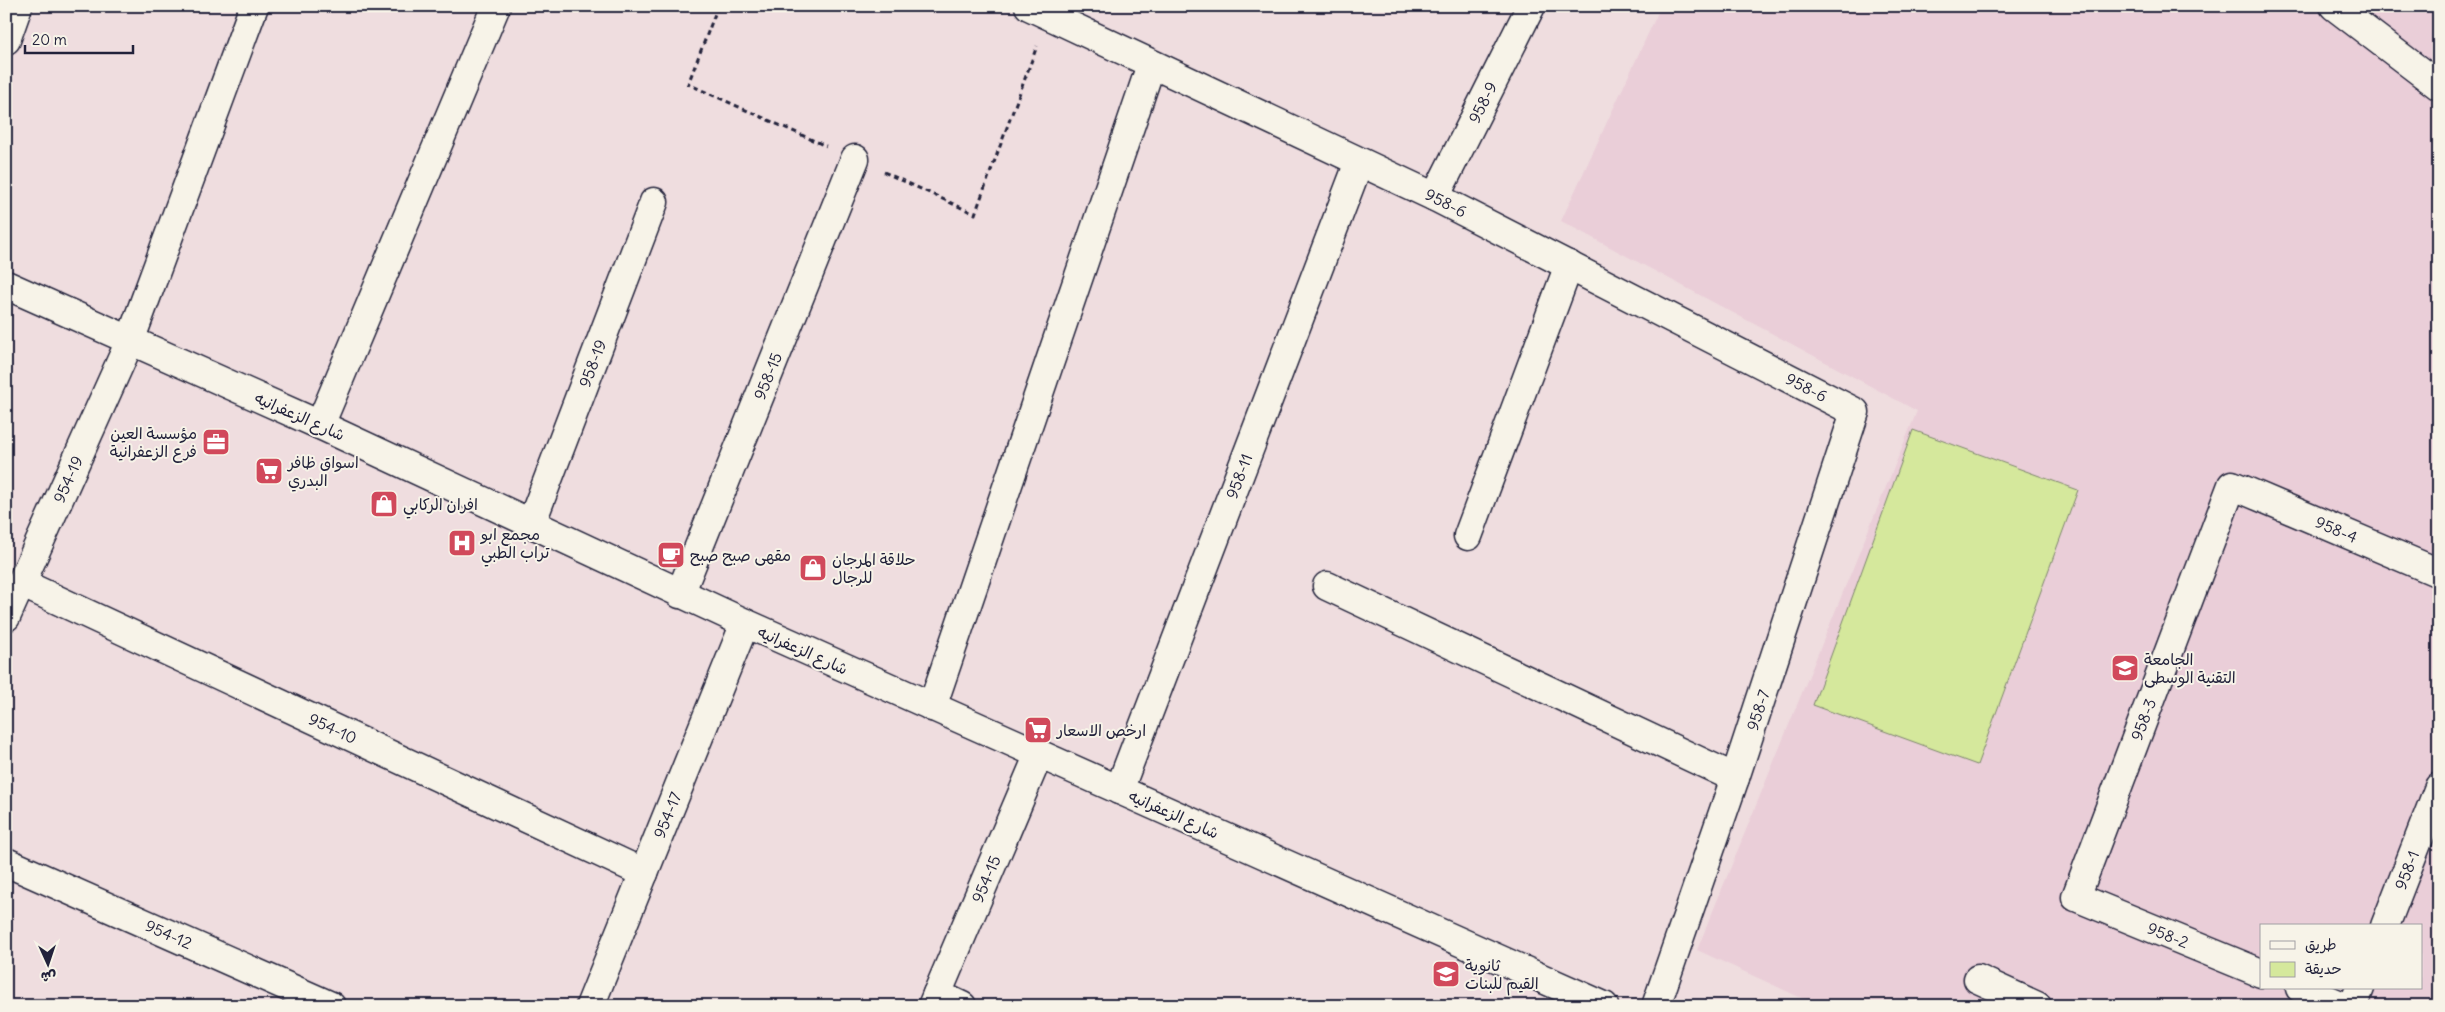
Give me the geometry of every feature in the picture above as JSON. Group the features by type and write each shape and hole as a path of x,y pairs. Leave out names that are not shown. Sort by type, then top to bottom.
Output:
{"street":[{"path":"6,40 18,6"},
{"name":"954-19","path":"6,617 130,341 254,6"},
{"path":"320,425 496,6"},
{"name":"958-9","path":"1435,197 1530,6"},
{"path":"2334,6 2439,86"},
{"name":"958-6","path":"1039,11 1435,197 1855,412"},
{"path":"932,707 1151,65"},
{"name":"958-15","path":"680,594 855,159"},
{"name":"958-11","path":"1119,790 1359,162"},
{"name":"958-19","path":"531,524 654,202"},
{"path":"1468,536 1569,265"},
{"name":"شارع الزعفرانيه","path":"6,285 320,425 744,623 1604,1006"},
{"name":"958-7","path":"1656,1006 1735,778 1855,412"},
{"name":"958-4","path":"2232,486 2439,573"},
{"name":"958-3","path":"2076,897 2232,486"},
{"name":"954-10","path":"21,583 644,873"},
{"path":"1327,586 1735,778"},
{"name":"954-17","path":"590,1006 744,623"},
{"name":"954-15","path":"934,1000 1039,754"},
{"name":"958-1","path":"2385,924 2439,786"},
{"name":"954-12","path":"6,862 331,1006"},
{"name":"958-2","path":"2076,897 2260,973"},
{"path":"1978,979 2037,1006"},
{"path":"2305,990 2343,1006"},
{"path":"2353,1006 2359,990"},
{"path":"934,1000 962,1006"}],"path":[{"path":"718,6 688,84 974,214 1039,11"}],"shaded area":[{"name":"الجامعة التقنية الوسطى","path":"1661,6 2439,6 2439,1006 1819,1006 1697,950 1917,411 1561,221"}],"green space":[{"path":"1913,430 2078,490 1977,765 1813,705"}],"place":[{"name":"مؤسسة العين فرع الزعفرانية","path":"216,442"},
{"name":"اسواق ظافر البدري","path":"269,471"},
{"name":"افران الركابي","path":"384,504"},
{"name":"مجمع ابو تراب الطبي","path":"462,543"},
{"name":"مقهى صبح صبح","path":"671,555"},
{"name":"حلاقة المرجان للرجال","path":"813,568"},
{"name":"الجامعة التقنية الوسطى","path":"2125,668"},
{"name":"ارخص الاسعار","path":"1038,730"},
{"name":"ثانوية القيم للبنات","path":"1446,974"}]}
